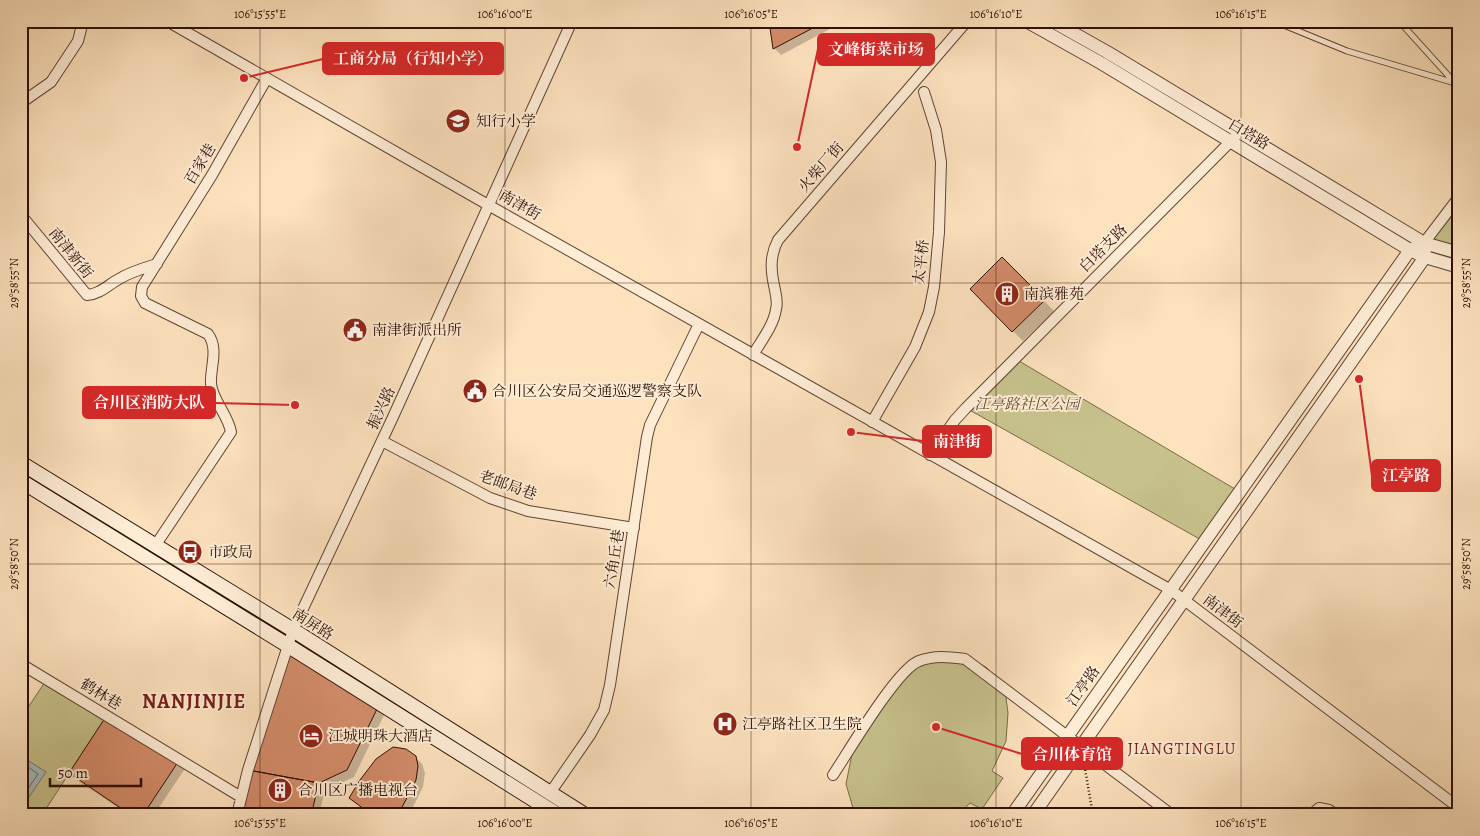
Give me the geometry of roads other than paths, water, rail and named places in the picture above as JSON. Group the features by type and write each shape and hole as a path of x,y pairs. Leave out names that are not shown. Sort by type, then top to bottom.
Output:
{"main road":[{"name":"南屏路","path":"21,463 293,630 585,815"},
{"path":"21,481 287,645 539,810 558,815"}],"street":[{"path":"21,103 51,82 78,40 83,21"},
{"name":"南津街","path":"168,21 490,206 1171,590 1459,808"},
{"name":"振兴路","path":"237,815 248,770 293,630 490,206 572,21"},
{"name":"火柴厂街","path":"753,355 774,318 776,310 777,302 771,267 773,248 778,240 967,21"},
{"name":"白塔路","path":"1026,21 1424,243 1459,253"},
{"name":"白塔路","path":"1052,21 1107,52 1410,250 1425,257 1459,267"},
{"name":"百家巷","path":"155,546 230,432 230,425 213,393 211,384 214,349 212,339 208,334 145,303 141,296 144,282 212,175 267,78"},
{"name":"太平桥","path":"872,422 915,347 929,312 934,287 939,232 941,162 936,130 924,92"},
{"name":"白塔支路","path":"930,455 966,408 1235,137"},
{"path":"1033,815 1425,257 1424,243 1459,197"},
{"name":"南津新街","path":"21,215 87,295 94,295 120,278 157,264"},
{"name":"江亭路","path":"1012,815 1410,250 1424,243"},
{"name":"六角丘巷","path":"550,793 590,735 604,710 610,685 650,425 699,324"},
{"name":"老邮局巷","path":"382,441 490,498 528,511 634,528"},
{"path":"833,774 896,680 917,661 942,656 965,659 1172,815"},
{"name":"鹤林巷","path":"21,664 241,797"},
{"path":"1311,815 1319,808 1329,810 1336,815"}],"lane":[{"path":"1274,21 1346,51 1457,85"},
{"path":"1399,21 1457,85"},
{"path":"1457,85 1459,77"}],"water":[{"path":"21,756 46,772 21,809"}],"place":[{"name":"工商分局（行知小学）","path":"244,78"},
{"name":"知行小学","path":"458,121"},
{"name":"文峰街菜市场","path":"797,147"},
{"name":"南滨雅苑","path":"1007,294"},
{"name":"南津街派出所","path":"355,330"},
{"name":"江亭路","path":"1359,379"},
{"name":"合川区公安局交通巡逻警察支队","path":"475,391"},
{"name":"合川区消防大队","path":"295,405"},
{"name":"南津街","path":"851,432"},
{"name":"市政局","path":"190,552"},
{"name":"江亭路社区卫生院","path":"725,724"},
{"name":"合川体育馆","path":"936,727"},
{"name":"江城明珠大酒店","path":"311,736"},
{"name":"合川区广播电视台","path":"280,790"}],"district":[{"name":"NANJINJIE","path":"194,701"},
{"name":"JIANGTINGLU","path":"1182,749"}],"park label":[{"name":"江亭路社区公园","path":"1027,404"}]}
